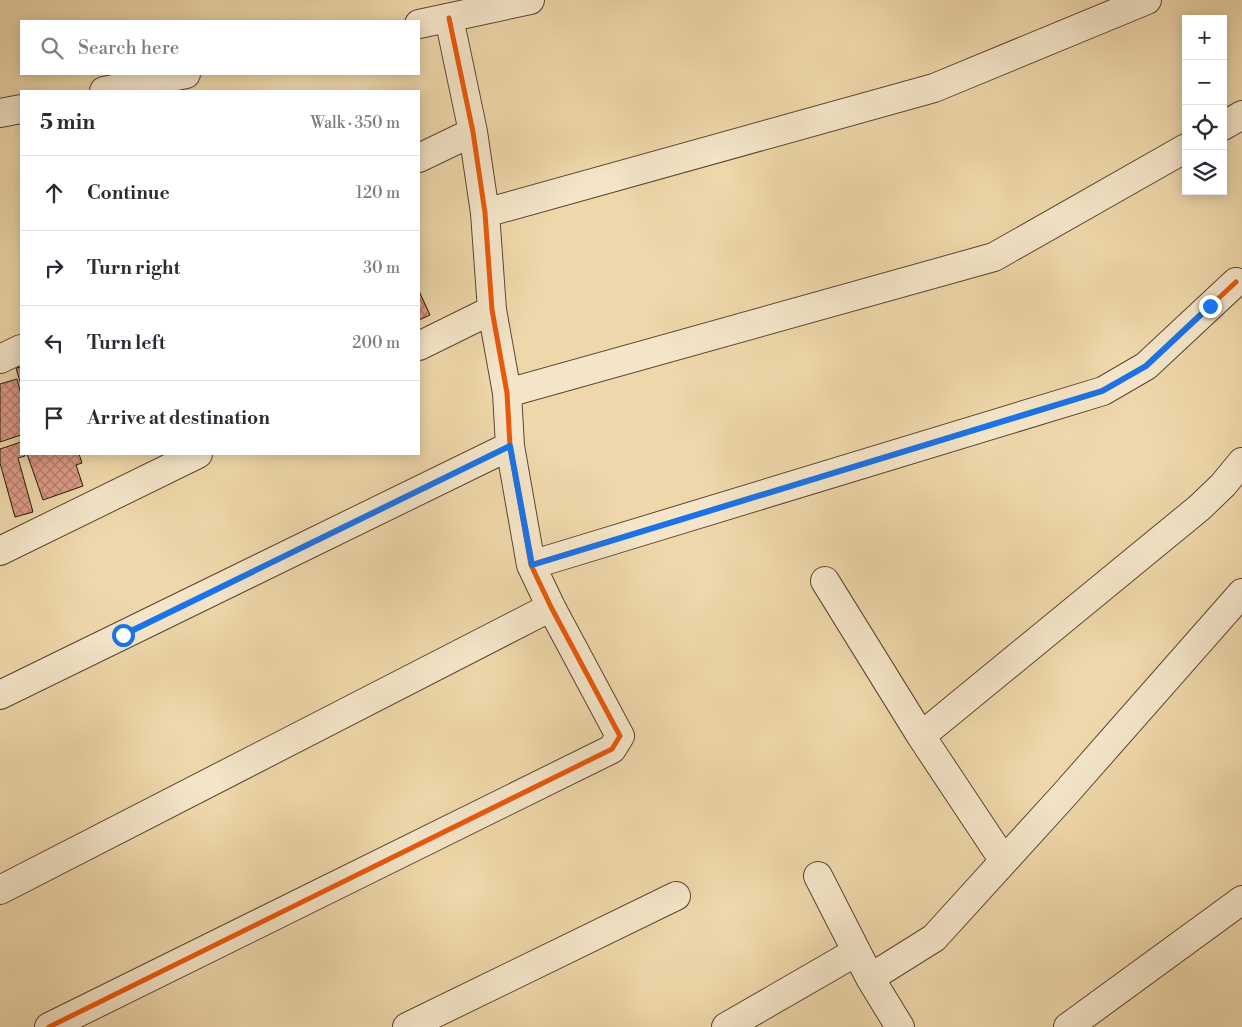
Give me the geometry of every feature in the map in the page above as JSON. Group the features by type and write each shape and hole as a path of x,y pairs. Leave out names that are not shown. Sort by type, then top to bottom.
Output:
{"street":[{"path":"420,24 530,0"},
{"path":"485,213 934,88 1147,0"},
{"path":"49,1027 612,749 620,736 551,606 532,565 510,446 507,393 492,310 485,213 473,132 449,18"},
{"path":"109,90 181,75"},
{"path":"0,114 20,109"},
{"path":"1227,124 1242,116"},
{"path":"420,158 473,132"},
{"path":"507,393 994,258 1183,150"},
{"path":"532,565 1102,391 1146,366 1236,282"},
{"path":"420,346 492,310"},
{"path":"0,359 20,349"},
{"path":"0,695 510,446"},
{"path":"0,551 196,455"},
{"path":"920,736 1199,508 1223,485 1242,462"},
{"path":"825,581 920,736 1004,861"},
{"path":"870,978 934,938 1242,593"},
{"path":"0,890 551,606"},
{"path":"818,876 870,978 900,1027"},
{"path":"407,1027 676,896"},
{"path":"1068,1027 1242,900"},
{"path":"726,1027 856,952"}],"building":[{"path":"420,293 430,315 420,320"},
{"path":"20,367 20,382 16,368"},
{"path":"17,379 20,390 20,435 0,442 0,384"},
{"path":"20,442 20,455 25,456 18,458 33,512 15,517 0,463 0,449"},
{"path":"27,455 79,455 82,463 76,465 83,486 43,500"}],"cycle path":[{"path":"49,1027 612,749 620,736 551,607 531,565 510,446 507,393 492,310 485,213 473,132 449,18"},
{"path":"531,565 1103,391 1146,366 1236,282"}],"route":[{"path":"123,635 510,446 532,565 1102,391 1146,366 1210,306"}]}
